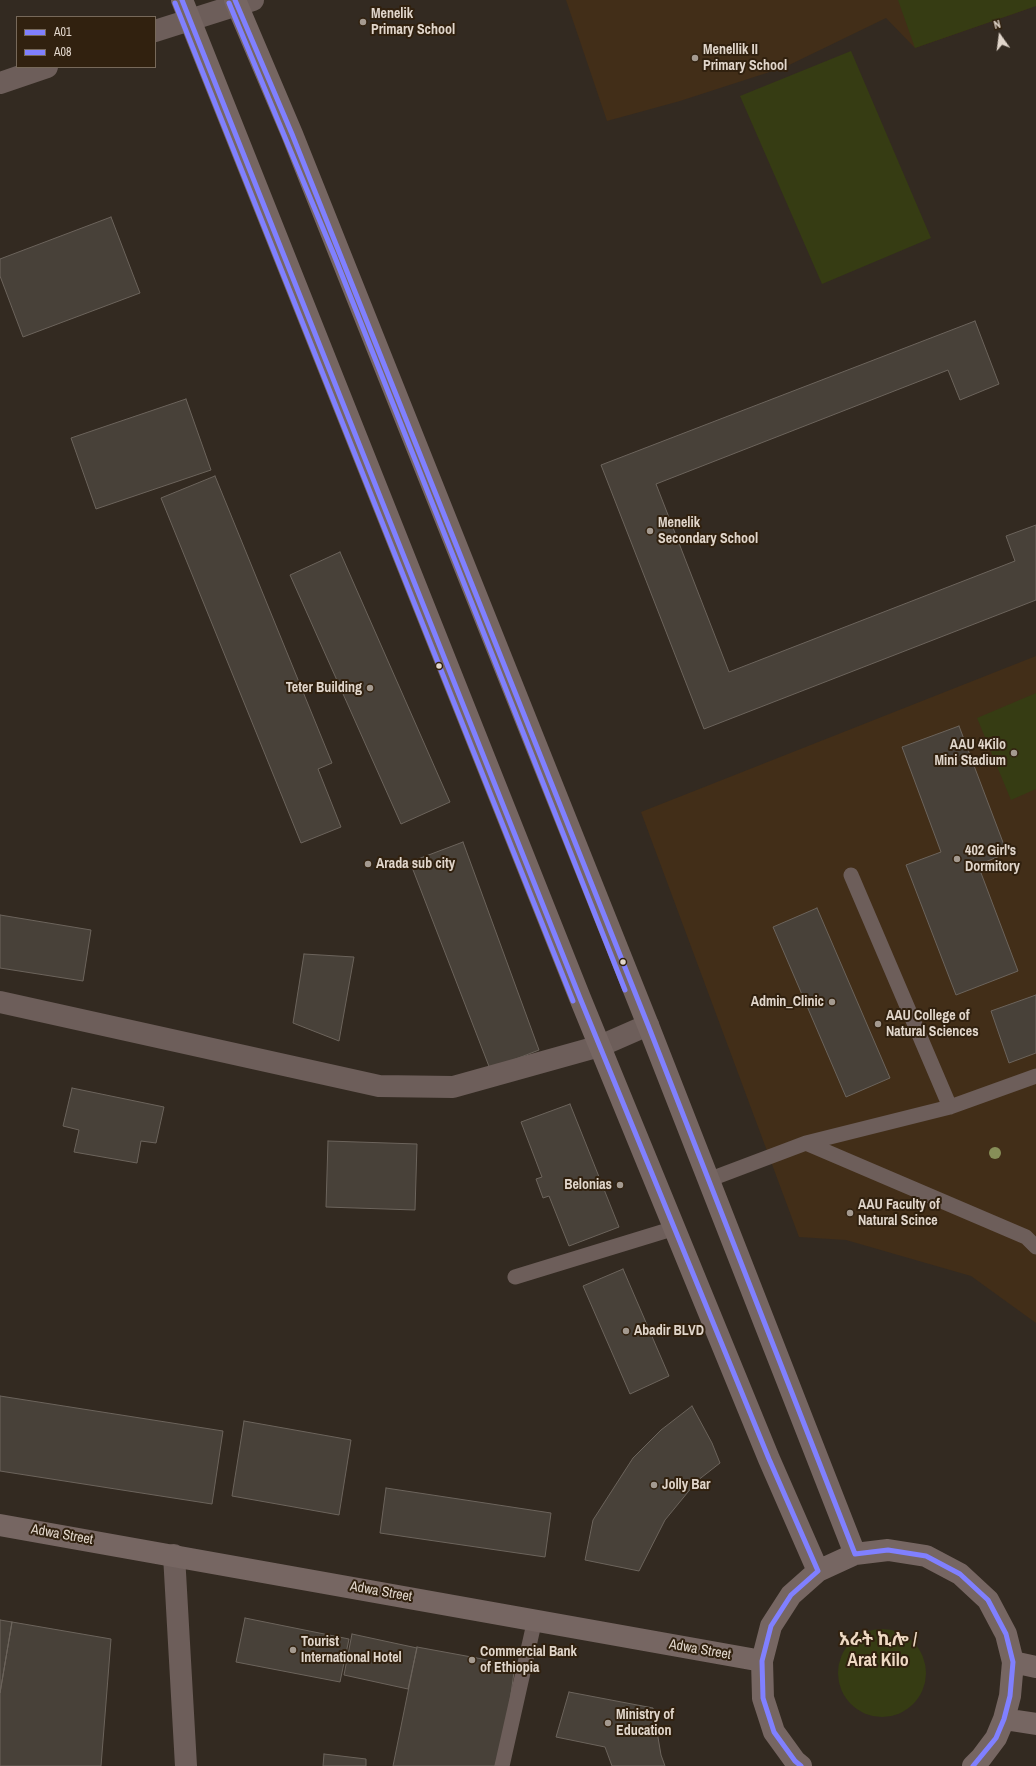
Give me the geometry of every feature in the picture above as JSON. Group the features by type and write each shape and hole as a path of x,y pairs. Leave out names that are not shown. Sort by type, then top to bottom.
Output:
{"main road":[{"path":"182,0 600,1046 769,1459 818,1571"},
{"path":"242,2 337,245 648,1025 855,1554"},
{"name":"Adwa Street","path":"0,1524 762,1661"},
{"path":"801,1766 795,1761 774,1732 763,1698 762,1661 771,1626 791,1595 818,1571 855,1554 888,1550 926,1556 960,1574 988,1600 1006,1634 1013,1662 1010,1696 1004,1719 996,1738 973,1766"},
{"path":"1013,1662 1036,1667"},
{"path":"1004,1719 1036,1724"}],"street":[{"path":"156,31 242,2"},
{"path":"0,83 45,68"},
{"path":"0,1002 379,1086 453,1087 600,1046 648,1025"},
{"path":"174,1555 186,1766"}],"lane":[{"path":"850,876 950,1107"},
{"path":"708,1180 806,1143 950,1107 1036,1076"},
{"path":"806,1143 1026,1237 1036,1248"},
{"path":"515,1277 675,1228"},
{"path":"502,1766 535,1619"}],"shaded area":[{"name":"Menellik II Primary School","path":"566,0 1036,0 1036,6 915,48 886,18 785,67 680,101 607,121"},
{"name":"AAU College of Natural Sciences","path":"1036,656 1036,1323 971,1276 846,1240 799,1237 641,812"}],"green space":[{"path":"898,0 1036,0 1036,6 915,48"},
{"path":"851,51 931,238 822,284 740,96"},
{"name":"AAU 4Kilo Mini Stadium","path":"1036,693 1036,789 1011,800 977,718"},
{"path":"882,1629 899,1633 913,1642 922,1656 926,1673 922,1690 913,1704 899,1713 882,1717 865,1713 851,1704 842,1690 838,1673 842,1656 851,1642 865,1633"}],"building":[{"path":"111,217 140,293 23,337 0,276 0,259"},
{"name":"Menelik Secondary School","path":"975,321 999,384 960,400 948,370 656,484 729,672 1015,561 1006,536 1036,525 1036,600 704,729 601,465"},
{"path":"186,399 211,470 96,509 71,438"},
{"path":"215,476 332,763 318,769 341,827 301,843 161,498"},
{"name":"Teter Building","path":"340,552 450,802 401,824 290,575"},
{"name":"402 Girl's Dormitory","path":"959,726 1007,853 978,865 1018,971 956,995 906,865 941,852 902,747"},
{"path":"463,842 539,1050 490,1069 410,862"},
{"name":"Admin_Clinic","path":"817,908 890,1078 846,1097 773,927"},
{"path":"0,915 91,930 83,981 0,968"},
{"path":"304,954 354,957 339,1041 293,1023"},
{"path":"1036,995 1036,1053 1009,1063 991,1011"},
{"path":"72,1088 164,1107 156,1143 141,1141 137,1163 74,1152 79,1130 63,1126"},
{"path":"570,1104 619,1227 569,1246 549,1196 543,1198 536,1179 542,1177 521,1122"},
{"path":"328,1141 417,1144 415,1210 326,1207"},
{"name":"Abadir BLVD","path":"623,1269 669,1376 630,1394 583,1286"},
{"path":"0,1396 223,1431 212,1504 0,1471"},
{"name":"Jolly Bar","path":"692,1406 712,1443 720,1463 697,1481 665,1520 639,1571 585,1560 593,1520 633,1458 661,1430"},
{"path":"244,1421 351,1440 339,1515 232,1496"},
{"path":"386,1488 551,1513 545,1557 380,1533"},
{"name":"Tourist International Hotel","path":"245,1618 349,1639 340,1682 236,1662"},
{"path":"0,1620 12,1622 0,1693"},
{"path":"12,1622 111,1639 101,1766 0,1766 0,1693"},
{"path":"352,1634 417,1648 408,1689 344,1675"},
{"path":"417,1647 515,1665 506,1730 495,1766 393,1766"},
{"name":"Ministry of Education","path":"569,1692 653,1708 661,1755 665,1766 612,1766 605,1747 556,1737"},
{"path":"324,1754 366,1759 366,1766 323,1766"}],"transit line":[{"name":"A01","path":"182,0 580,998 769,1459 818,1571 791,1595 771,1626 762,1661 763,1698 774,1732 795,1761 801,1766"},
{"name":"A01","path":"235,0 292,134 648,1025 855,1554 888,1550 926,1556 960,1574 988,1600 1006,1634 1013,1662 1010,1696 1004,1719 996,1738 973,1766"},
{"name":"A08","path":"175,3 573,1001"},
{"name":"A08","path":"229,3 334,255 625,990"}],"place":[{"name":"Menelik Primary School","path":"363,22"},
{"name":"Menellik II Primary School","path":"695,58"},
{"name":"Menelik Secondary School","path":"650,531"},
{"name":"Teter Building","path":"370,688"},
{"name":"AAU 4Kilo Mini Stadium","path":"1014,753"},
{"name":"402 Girl's Dormitory","path":"957,859"},
{"name":"Arada sub city","path":"368,864"},
{"name":"Admin_Clinic","path":"832,1002"},
{"name":"AAU College of Natural Sciences","path":"878,1024"},
{"name":"Belonias","path":"620,1185"},
{"name":"AAU Faculty of Natural Scince","path":"850,1213"},
{"name":"Abadir BLVD","path":"626,1331"},
{"name":"Jolly Bar","path":"654,1485"},
{"name":"Tourist International Hotel","path":"293,1650"},
{"name":"Commercial Bank of Ethiopia","path":"472,1660"},
{"name":"Ministry of Education","path":"608,1723"}],"district":[{"name":"አራት ኪሎ / Arat Kilo","path":"878,1650"}]}
